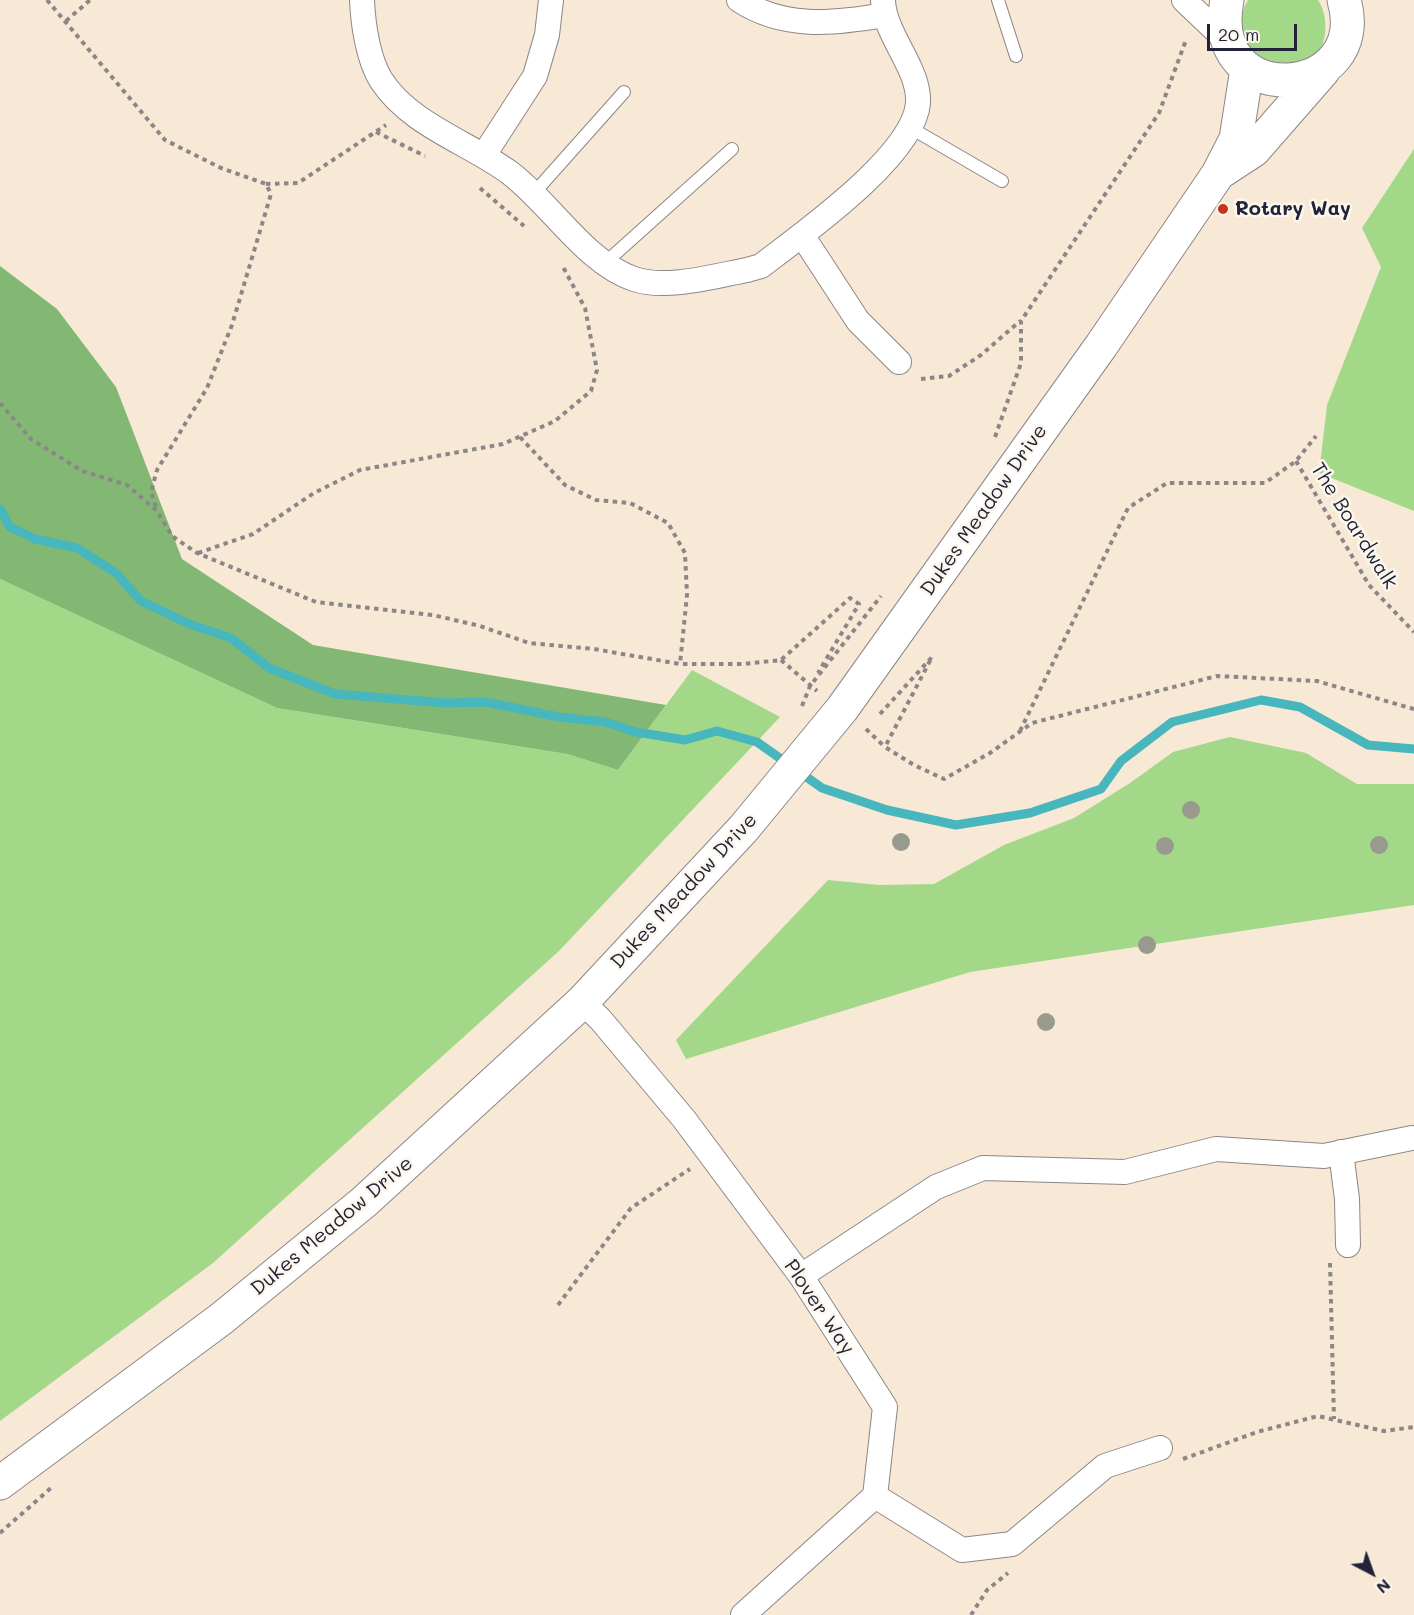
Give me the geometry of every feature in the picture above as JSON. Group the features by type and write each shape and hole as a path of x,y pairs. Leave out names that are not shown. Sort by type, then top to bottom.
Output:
{"street":[{"path":"362,0 373,58 381,79 409,111 484,155 534,193 605,263 633,279 654,284 705,278 761,266 802,235 870,177 897,147 909,127 918,103 913,81 883,8 839,23 790,21 757,11 739,0"},
{"path":"484,155 535,76 548,34 551,0"},
{"name":"Dukes Meadow Drive","path":"1218,174 1254,150 1338,54 1345,37 1348,20 1344,0"},
{"path":"1203,4 1223,18 1226,40 1234,56 1247,69 1266,79 1287,82 1308,78 1326,67"},
{"name":"Dukes Meadow Drive","path":"3,1483 221,1319 315,1244 582,1002 849,718 1218,174 1236,139 1247,69"},
{"path":"802,235 858,321 899,362"},
{"name":"Plover Way","path":"582,1002 600,1019 684,1119 711,1155 801,1276 885,1407 875,1496"},
{"path":"801,1276 936,1187 983,1168 1125,1172 1216,1149 1324,1156 1412,1138"},
{"path":"1341,1152 1347,1198 1348,1245"},
{"path":"743,1615 875,1496 962,1550 1012,1544 1105,1466 1170,1454"}],"lane":[{"path":"998,0 1016,56"},
{"path":"534,193 624,92"},
{"path":"909,127 1002,181"},
{"path":"605,263 732,149"}],"path":[{"path":"48,0 165,140 221,168 266,184 298,183 409,111"},
{"path":"66,21 90,0"},
{"path":"899,362 921,379 949,376 981,355 1021,321 1159,113 1203,4"},
{"path":"484,155 468,178 532,234"},
{"path":"266,184 271,194 224,346 207,388 157,470 151,492 158,511 172,536 197,553 316,602 433,615 480,626 529,643 594,649 680,664 744,664 781,660 850,598 859,604 810,686 798,714"},
{"path":"197,553 253,534 314,493 360,470 503,444 555,421 591,391 597,370 585,308 561,263"},
{"path":"991,448 1021,363 1021,321"},
{"path":"0,403 31,439 82,471 127,485 158,511"},
{"path":"1019,733 1128,508 1167,483 1265,483 1296,460 1316,436"},
{"path":"520,437 565,485 596,500 630,502 668,523 685,553 687,595 680,664"},
{"name":"The Boardwalk","path":"1296,460 1369,585 1414,632"},
{"path":"810,686 881,595"},
{"path":"849,718 932,657 885,747"},
{"path":"781,660 885,747 914,765 944,779 1032,723 1217,676 1317,681 1414,709"},
{"path":"558,1305 631,1209 711,1155"},
{"path":"1334,1419 1330,1248 1348,1245"},
{"path":"1170,1454 1318,1416 1383,1431 1414,1427"},
{"path":"971,1615 987,1590 1010,1571"}],"green space":[{"path":"1248,0 1318,0 1325,17 1325,27 1322,47 1317,55 1301,64 1262,63 1250,49 1242,34 1241,18"},
{"path":"1414,149 1414,511 1319,473 1327,405 1381,267 1362,228"},
{"path":"0,266 57,309 116,387 182,559 313,645 666,705 618,770 567,754 277,708 0,579"},
{"path":"0,579 277,708 567,754 618,770 692,670 780,717 559,951 213,1263 0,1421"},
{"path":"1230,737 1306,753 1357,784 1414,784 1414,905 970,972 686,1059 676,1040 828,880 879,885 934,884 1004,845 1074,818 1130,783 1173,752"}],"waterway":[{"path":"0,509 10,527 35,539 77,548 116,573 141,601 189,624 231,638 269,668 335,694 446,703 485,702 559,717 605,722 636,732 685,740 717,731 757,742 822,788 887,810 956,825 1030,813 1101,789 1121,761 1172,722 1261,700 1300,707 1368,745 1414,749"}],"place":[{"name":"Rotary Way","path":"1223,209"}]}
